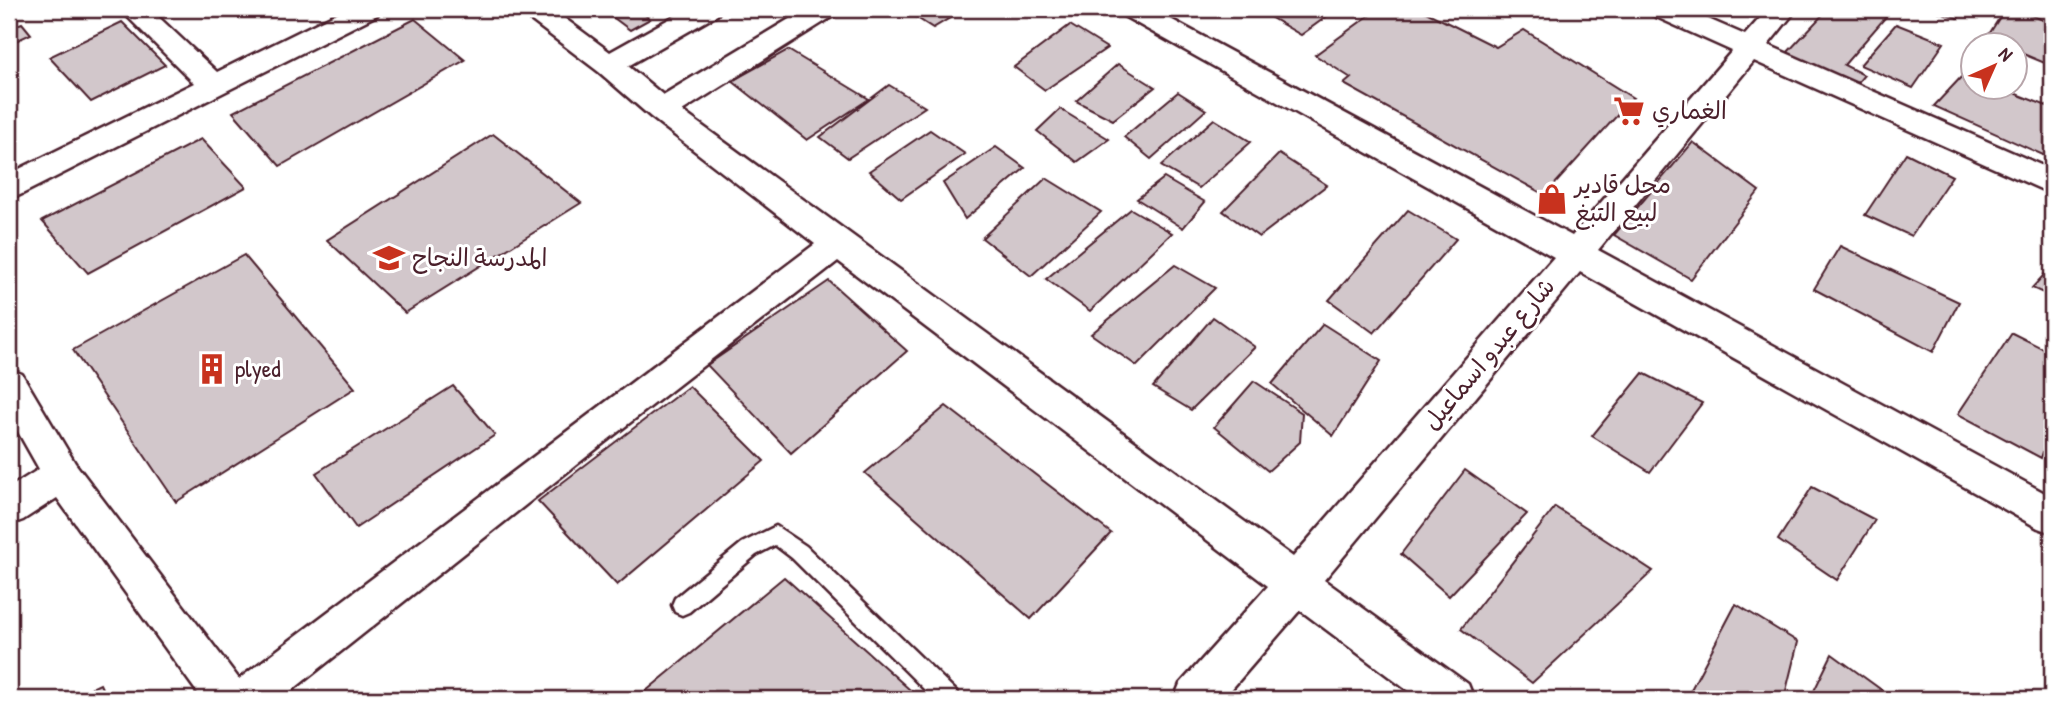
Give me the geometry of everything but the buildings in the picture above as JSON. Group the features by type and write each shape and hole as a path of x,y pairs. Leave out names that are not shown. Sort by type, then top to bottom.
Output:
{"street":[{"path":"134,9 213,85"},
{"path":"9,187 367,9"},
{"path":"534,9 609,65 661,110 838,244 1453,699"},
{"path":"609,65 708,9"},
{"path":"661,110 825,9"},
{"path":"1132,9 2052,516"},
{"path":"1662,9 2052,183"},
{"name":"شارع عبدو اسماعيل","path":"1195,699 1296,584 1783,9"},
{"path":"248,699 592,431 838,244"},
{"path":"13,400 62,475 229,699"},
{"path":"9,508 62,475"}],"lane":[{"path":"682,605 749,549 776,535 799,552 949,699"}],"place":[{"name":"الغماري","path":"1629,111"},
{"name":"محل قادير لبيع التبغ","path":"1552,199"},
{"name":"المدرسة النجاح","path":"389,258"},
{"name":"plyed","path":"212,369"}]}
